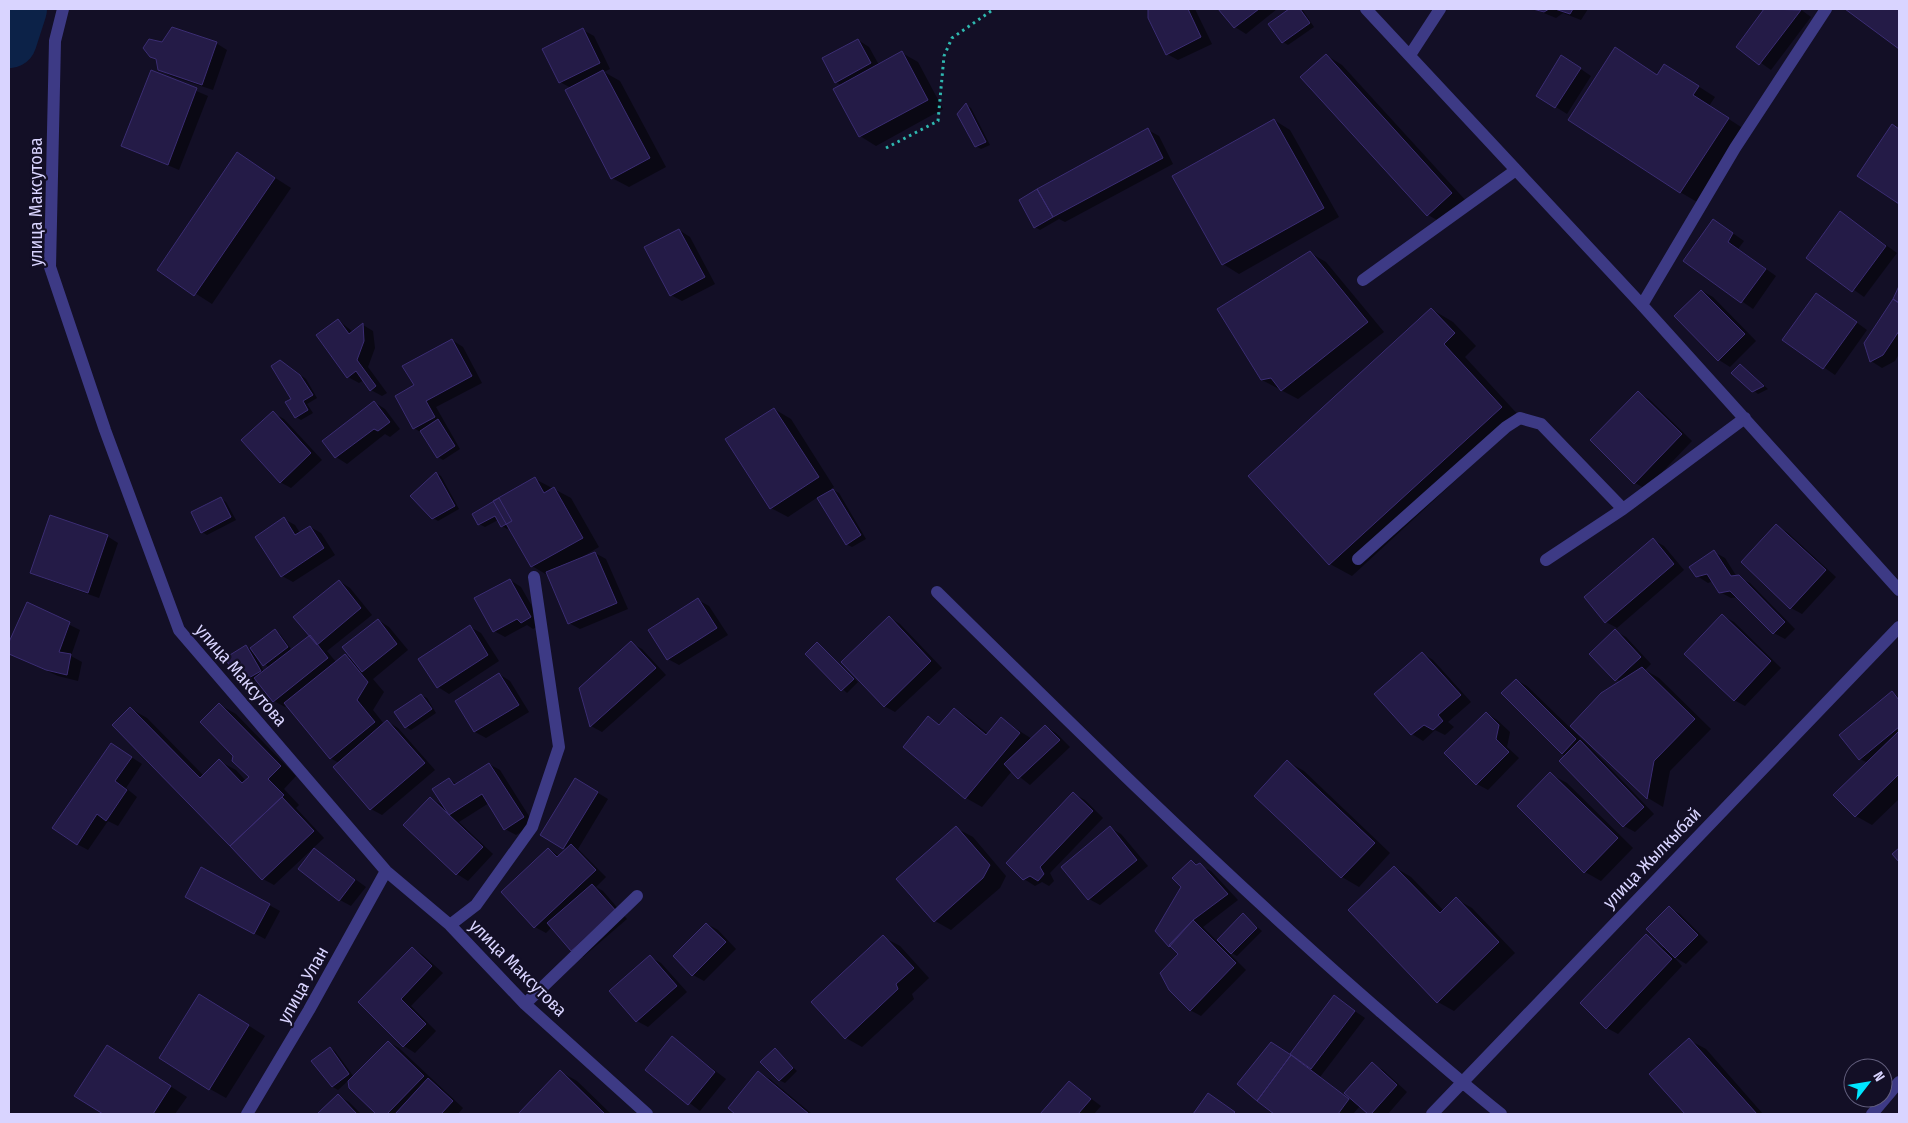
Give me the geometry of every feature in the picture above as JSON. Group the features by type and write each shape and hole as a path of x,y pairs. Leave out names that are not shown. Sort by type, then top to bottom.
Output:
{"street":[{"name":"улица Максутова","path":"63,9 55,42 50,267 105,430 179,630 386,871 450,925 525,1004 647,1114"},
{"path":"1366,9 1642,305 1899,590"},
{"path":"1410,55 1440,9"},
{"path":"1642,305 1736,148 1826,9"},
{"path":"1362,280 1516,170"},
{"path":"1358,559 1506,428 1520,418 1540,424 1623,509"},
{"path":"1546,560 1623,509 1745,418"},
{"path":"450,925 476,905 532,827 559,747 534,578"},
{"path":"937,592 1125,778 1274,918 1461,1082 1501,1114"},
{"name":"улица Жылкыбай","path":"1432,1114 1899,627"},
{"name":"улица Улан","path":"247,1114 309,1010 386,871"},
{"path":"525,1004 638,896"},
{"path":"1872,1114 1899,1082"}],"path":[{"path":"886,148 938,121 944,56 952,38 994,9"}],"building":[{"path":"1148,9 1188,9 1201,37 1166,55 1148,18"},
{"path":"1218,9 1259,9 1234,28"},
{"path":"1289,9 1300,9 1310,23 1282,43 1268,24"},
{"path":"1533,9 1549,9 1544,12"},
{"path":"1555,9 1573,9 1570,14"},
{"path":"1764,9 1801,10 1759,65 1736,47"},
{"path":"1845,9 1899,9 1899,49"},
{"path":"172,27 217,42 202,85 158,70 156,59 150,57 143,48 149,39 162,42"},
{"path":"583,28 600,63 559,83 542,49"},
{"path":"858,39 871,63 835,83 822,58"},
{"path":"1615,47 1657,75 1664,64 1699,86 1693,95 1729,118 1680,193 1568,120"},
{"path":"902,51 928,100 859,137 833,89"},
{"path":"1326,54 1452,193 1427,216 1300,77"},
{"path":"1561,55 1581,68 1555,108 1536,96"},
{"path":"151,70 197,88 168,165 121,146"},
{"path":"603,70 650,158 611,179 565,90"},
{"path":"966,103 986,142 975,147 957,114"},
{"path":"1274,119 1324,208 1222,265 1172,176"},
{"path":"1892,124 1899,129 1899,204 1857,176"},
{"path":"1148,128 1163,158 1053,217 1037,189"},
{"path":"237,152 275,178 194,296 157,270"},
{"path":"1037,189 1053,217 1034,228 1019,200"},
{"path":"1840,211 1886,246 1852,292 1806,258"},
{"path":"1713,219 1733,233 1728,242 1766,269 1741,303 1683,261"},
{"path":"679,229 705,277 670,296 644,247"},
{"path":"1310,251 1368,322 1281,391 1271,378 1261,380 1217,309"},
{"path":"1899,286 1899,303 1893,299"},
{"path":"1701,290 1745,334 1718,361 1674,316"},
{"path":"1816,293 1857,322 1823,369 1782,340"},
{"path":"1893,299 1899,303 1899,331 1883,355 1870,362 1864,343"},
{"path":"1431,308 1455,333 1444,344 1502,407 1329,565 1248,476"},
{"path":"338,319 349,334 363,323 364,341 357,360 376,386 370,391 356,371 347,378 316,335"},
{"path":"452,339 472,376 426,401 435,417 413,429 395,396 414,385 402,366"},
{"path":"280,360 300,375 313,395 303,401 308,410 295,418 285,402 291,399 271,366"},
{"path":"1740,364 1764,386 1752,392 1731,373"},
{"path":"1638,391 1682,434 1634,484 1590,440"},
{"path":"374,401 390,422 378,431 374,429 335,458 322,441"},
{"path":"774,408 819,477 770,509 725,439"},
{"path":"273,411 311,453 280,483 241,440"},
{"path":"438,419 455,446 437,458 420,431"},
{"path":"436,472 455,506 432,519 410,496"},
{"path":"535,477 544,493 554,487 583,538 531,567 493,501"},
{"path":"833,489 861,535 846,545 817,498"},
{"path":"221,497 231,517 201,533 191,512"},
{"path":"499,498 512,521 501,527 495,516 478,525 472,514"},
{"path":"50,515 108,535 88,593 30,573"},
{"path":"284,517 295,535 310,526 324,548 281,577 255,537"},
{"path":"1776,524 1826,570 1790,609 1741,562"},
{"path":"1653,538 1674,564 1605,623 1584,597"},
{"path":"1714,550 1731,576 1739,575 1785,622 1773,634 1730,591 1719,593 1707,574 1696,577 1689,567"},
{"path":"595,552 617,603 568,624 546,572"},
{"path":"510,579 531,617 521,623 517,619 493,632 474,598"},
{"path":"339,580 361,608 317,645 293,617"},
{"path":"698,598 717,628 667,660 648,630"},
{"path":"27,602 70,622 59,652 71,654 67,675 46,670 9,654 9,642"},
{"path":"1722,614 1771,661 1734,701 1684,654"},
{"path":"889,616 931,661 884,707 841,662"},
{"path":"378,619 397,644 362,672 342,647"},
{"path":"470,625 488,655 437,688 418,659"},
{"path":"275,629 288,647 263,666 250,648"},
{"path":"1615,629 1641,657 1615,681 1589,654"},
{"path":"310,635 328,658 273,702 254,678"},
{"path":"631,641 656,668 590,727 579,688"},
{"path":"817,642 854,679 841,691 805,654"},
{"path":"246,645 261,671 240,683 225,658"},
{"path":"1422,652 1461,695 1438,715 1443,721 1433,730 1424,725 1411,735 1374,694"},
{"path":"345,654 368,682 357,700 375,722 330,759 284,703"},
{"path":"1642,667 1695,719 1654,761 1647,799 1570,726 1601,693"},
{"path":"499,673 519,705 474,732 455,701"},
{"path":"1516,679 1576,739 1562,754 1501,693"},
{"path":"1892,691 1899,700 1899,727 1859,760 1839,735"},
{"path":"421,694 432,709 405,728 394,712"},
{"path":"219,703 281,766 268,779 284,795 230,846 112,725 130,707 200,778 219,759 242,783 249,777 232,761 233,756 200,722"},
{"path":"954,708 986,735 1001,717 1020,733 965,799 903,747 928,716 939,725"},
{"path":"1486,712 1499,725 1496,739 1509,752 1476,785 1444,753"},
{"path":"387,720 425,763 370,810 333,767"},
{"path":"1045,725 1060,740 1018,779 1004,764"},
{"path":"1899,731 1899,774 1855,817 1833,795"},
{"path":"1580,740 1644,807 1623,827 1559,761"},
{"path":"111,743 132,757 115,781 127,790 106,821 97,814 77,845 52,828"},
{"path":"1287,760 1375,843 1341,878 1254,796"},
{"path":"489,763 524,817 504,830 482,794 449,815 432,789 449,778 454,785"},
{"path":"1550,772 1618,838 1584,873 1517,806"},
{"path":"575,778 598,792 563,849 540,835"},
{"path":"1073,792 1093,811 1040,867 1044,874 1038,881 1030,876 1023,880 1006,863"},
{"path":"282,797 314,831 262,880 230,846"},
{"path":"430,797 483,847 456,875 403,825"},
{"path":"956,826 990,865 983,878 934,922 896,879"},
{"path":"1110,826 1137,860 1088,900 1061,867"},
{"path":"571,844 596,870 534,928 501,892 548,848 557,857"},
{"path":"314,848 355,880 339,901 298,869"},
{"path":"1899,848 1899,862 1892,854"},
{"path":"1191,860 1196,865 1200,863 1228,894 1193,920 1169,947 1155,931 1181,887 1172,878"},
{"path":"1394,866 1440,913 1456,897 1499,942 1437,1003 1348,910"},
{"path":"201,867 270,904 254,934 185,897"},
{"path":"592,884 617,912 571,951 547,923"},
{"path":"1669,906 1698,935 1675,958 1646,929"},
{"path":"1243,913 1257,928 1231,954 1217,940"},
{"path":"1193,920 1236,963 1190,1011 1169,990 1160,973 1178,954 1169,945"},
{"path":"706,923 726,942 692,976 673,956"},
{"path":"1646,934 1672,959 1606,1029 1580,1003"},
{"path":"883,935 914,968 896,984 898,989 845,1039 811,1002"},
{"path":"412,947 432,966 401,999 426,1024 403,1047 358,1002"},
{"path":"650,955 677,986 636,1022 609,991"},
{"path":"199,994 249,1025 209,1090 159,1058"},
{"path":"1334,995 1355,1011 1311,1069 1290,1054"},
{"path":"672,1036 715,1072 688,1105 645,1070"},
{"path":"1689,1038 1757,1114 1685,1114 1649,1074"},
{"path":"388,1041 424,1076 387,1114 376,1114 349,1088 348,1081"},
{"path":"1271,1042 1291,1055 1257,1101 1237,1084"},
{"path":"107,1045 171,1086 153,1114 103,1114 74,1096"},
{"path":"330,1047 349,1074 332,1087 311,1061"},
{"path":"775,1048 793,1068 779,1081 760,1062"},
{"path":"1291,1055 1349,1099 1338,1114 1274,1114 1257,1101"},
{"path":"1372,1062 1397,1085 1371,1114 1368,1114 1344,1093"},
{"path":"560,1070 605,1114 518,1114"},
{"path":"758,1071 809,1114 735,1114 728,1108"},
{"path":"428,1078 453,1101 441,1114 395,1114"},
{"path":"1069,1081 1091,1099 1078,1114 1040,1114"},
{"path":"1208,1093 1235,1112 1233,1114 1193,1114"},
{"path":"338,1094 357,1114 317,1114"}],"waterway":[{"path":"9,40 19,9"}]}
